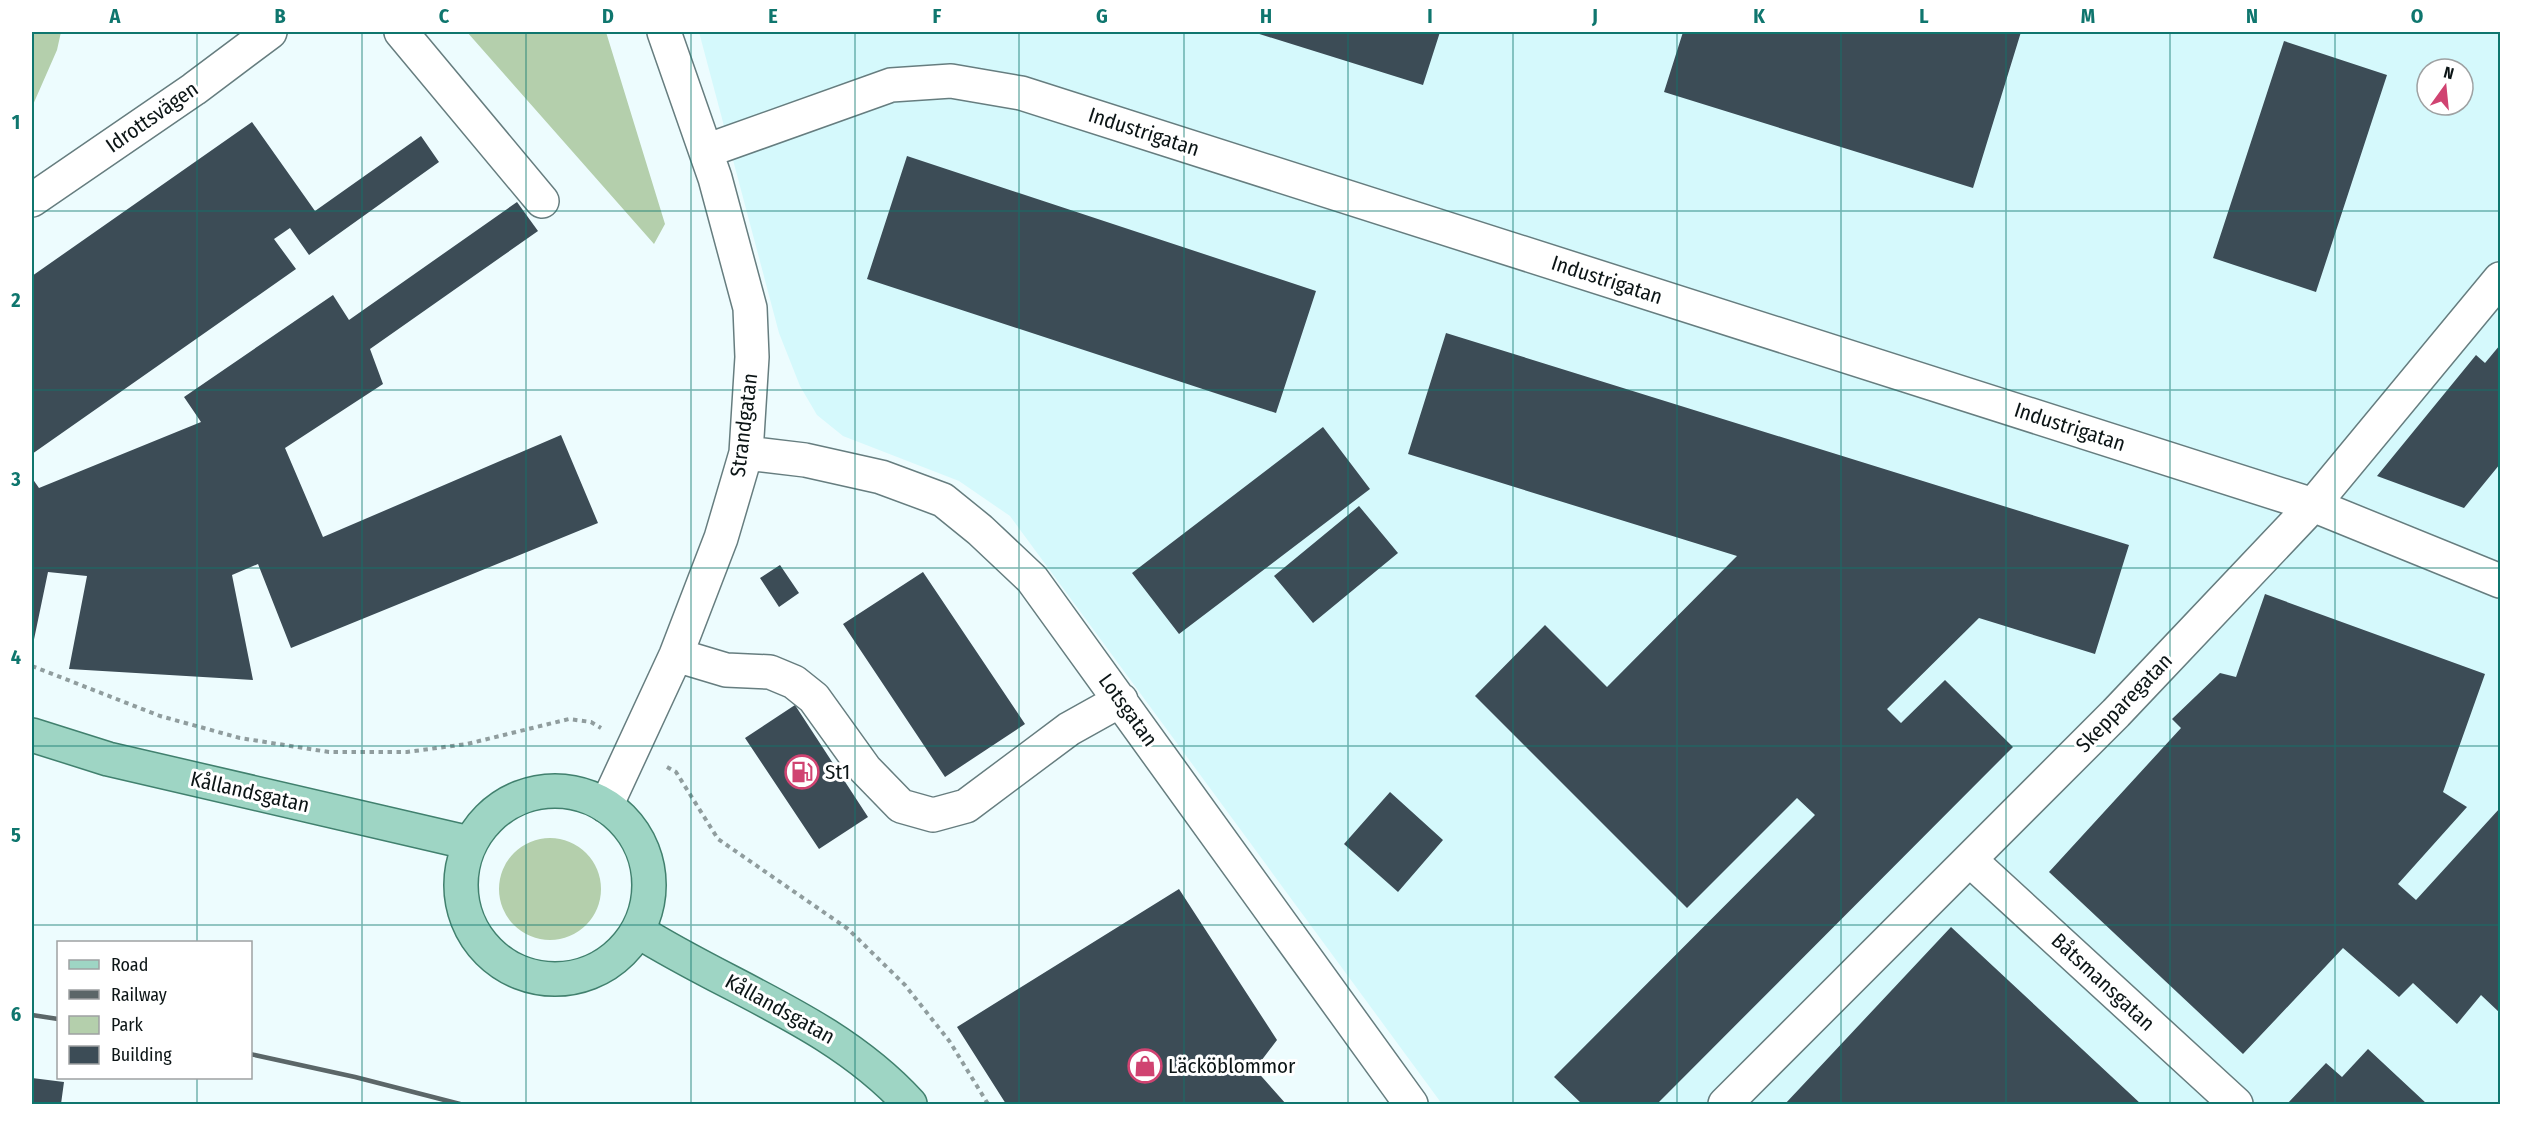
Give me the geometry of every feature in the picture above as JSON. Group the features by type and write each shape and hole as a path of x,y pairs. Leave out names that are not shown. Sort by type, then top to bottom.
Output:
{"main road":[{"name":"Kållandsgatan","path":"32,735 108,759 470,843"},
{"path":"541,791 563,791 586,796 606,806 624,821 638,840 647,862 650,886 647,909 638,931 624,951 605,966 582,976 558,980 534,978 511,969 491,955 475,937 465,915 461,882 462,866 470,843 483,824 499,808 519,797 541,791"},
{"name":"Kållandsgatan","path":"638,931 673,953 767,999 851,1050 891,1084 910,1104"}],"street":[{"name":"Idrottsvägen","path":"32,200 194,89 270,32"},
{"path":"401,32 542,201"},
{"name":"Strandgatan","path":"606,806 635,748 676,655 721,538 746,453 752,357 750,308 706,152 664,32"},
{"name":"Industrigatan","path":"706,152 891,85 951,81 1021,93 2313,505 2500,580"},
{"name":"Skepparegatan","path":"1725,1104 2116,712 2313,505 2500,279"},
{"name":"Lotsgatan","path":"746,453 805,460 882,477 943,500 980,530 1032,579 1412,1104"},
{"path":"676,655 726,670 770,672 794,682 814,698 865,769 901,806 933,815 966,806 1069,729 1120,699"},
{"name":"Båtsmansgatan","path":"1970,860 2236,1104"}],"path":[{"path":"32,666 160,716 240,738 329,752 417,751 467,744 569,719 591,722 676,772 718,839 848,929 905,985 950,1042 988,1104"}],"shaded area":[{"path":"699,32 2500,32 2500,1104 1442,1104 1010,516 959,481 843,436 817,415 800,386 779,333"}],"green space":[{"path":"32,32 61,32 57,50 32,107"},
{"path":"467,32 606,32 665,224 654,244"},
{"path":"550,838 569,842 586,853 597,870 601,889 597,908 586,925 569,936 550,940 531,936 514,925 503,908 499,889 503,870 514,853 531,842"}],"building":[{"path":"1253,32 1440,32 1423,85"},
{"path":"1683,32 2021,32 1973,188 1664,92"},
{"path":"2284,41 2387,75 2316,292 2213,258"},
{"path":"252,122 315,211 421,136 439,162 309,255 290,228 274,239 296,269 32,454 32,276"},
{"path":"907,156 1316,291 1276,413 867,279"},
{"path":"517,202 538,231 370,349 383,384 285,448 323,537 561,435 598,523 291,648 258,564 232,575 253,680 69,669 87,576 48,572 32,649 32,478 39,488 201,422 184,397 333,295 349,320"},
{"path":"1446,333 2129,545 2095,654 1979,618 1887,709 1901,723 1945,680 2013,747 1657,1104 1582,1104 1554,1077 1815,815 1797,798 1687,908 1475,696 1545,625 1607,687 1737,556 1408,454"},
{"path":"2500,345 2500,464 2464,508 2377,476 2476,355 2485,363"},
{"path":"1323,427 1370,489 1179,634 1132,573"},
{"path":"1359,506 1398,553 1313,623 1274,576"},
{"path":"780,565 799,593 779,607 760,578"},
{"path":"923,572 1025,724 945,777 843,624"},
{"path":"2265,594 2485,674 2443,792 2467,807 2398,884 2416,900 2500,808 2500,1013 2481,995 2457,1024 2413,983 2399,997 2343,948 2243,1054 2049,872 2181,728 2172,719 2220,673 2236,677"},
{"path":"795,705 868,817 819,849 745,738"},
{"path":"1390,792 1443,840 1398,892 1344,844"},
{"path":"1179,889 1277,1040 1255,1069 1286,1104 1006,1104 957,1027"},
{"path":"1951,927 2141,1104 1785,1104"},
{"path":"2368,1049 2427,1104 2287,1104 2326,1063 2342,1077"},
{"path":"32,1078 64,1082 61,1104 32,1104"}],"railway":[{"path":"32,1015 57,1019"},
{"path":"252,1054 355,1077 460,1104"}],"place":[{"name":"St1","path":"802,772"},
{"name":"Läcköblommor","path":"1145,1066"}]}
